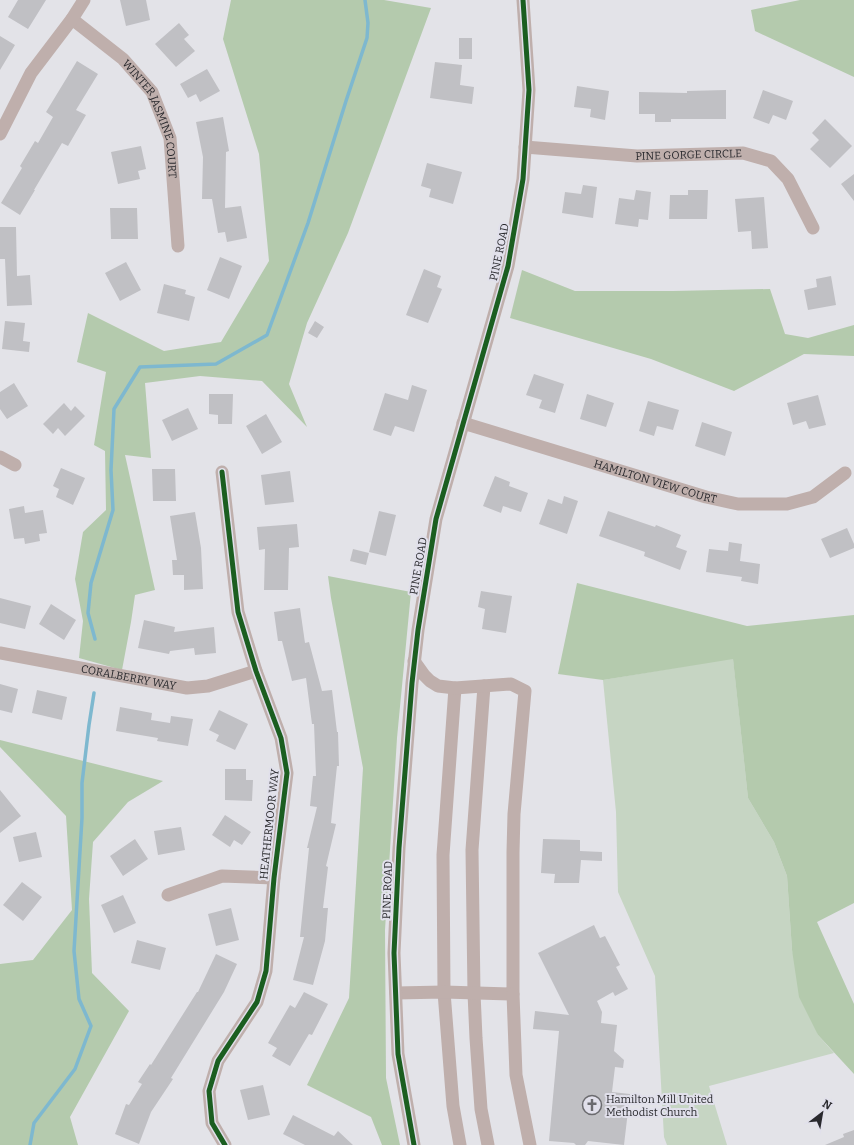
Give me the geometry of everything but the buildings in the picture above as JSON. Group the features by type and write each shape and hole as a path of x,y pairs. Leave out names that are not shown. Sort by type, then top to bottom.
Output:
{"street":[{"path":"0,134 31,73 72,19 84,0"},
{"name":"PINE ROAD","path":"414,1145 398,1054 394,953 399,848 414,661 436,519 508,266 524,179 529,90 522,0"},
{"name":"WINTER JASMINE COURT","path":"72,19 123,59 152,92 170,138 178,246"},
{"name":"PINE GORGE CIRCLE","path":"525,147 637,156 743,153 771,160 788,179 813,228"},
{"name":"HAMILTON VIEW COURT","path":"463,423 706,497 738,504 788,504 813,497 845,473"},
{"path":"0,457 15,465"},
{"name":"HEATHERMOOR WAY","path":"222,472 238,612 256,671 281,738 287,773 274,878 266,971 257,1002 218,1061 209,1091 212,1123 225,1145"},
{"name":"CORALBERRY WAY","path":"0,653 187,688 208,686 256,671"},
{"path":"414,661 430,682 438,686 455,688 511,684 525,691 514,814 513,994 516,1075 530,1145"},
{"path":"484,686 472,850 474,993 481,1109 488,1145"},
{"path":"455,688 443,855 444,992 454,1106 460,1145"},
{"path":"168,895 222,876 274,878"},
{"path":"396,993 444,992 513,994"}],"green space":[{"path":"231,0 384,0 431,8 348,233 307,323 289,384 307,427 262,381 200,376 145,383 151,458 125,455 155,590 135,595 122,670 79,658 83,621 75,579 83,532 106,510 105,451 94,445 106,372 77,362 88,313 164,351 221,342 269,261 259,154 223,39"},
{"path":"800,0 854,0 854,77 755,31 751,10"},
{"path":"522,270 575,291 770,289 785,334 808,338 854,325 854,356 804,354 734,391 651,359 510,318"},
{"path":"328,576 411,592 397,738 385,930 386,1078 400,1145 382,1145 371,1117 307,1085 349,998 363,768"},
{"path":"577,583 747,626 854,615 854,903 817,922 854,1004 854,1074 818,1035 799,997 792,950 787,876 774,842 748,798 733,659 603,680 558,674"},
{"path":"733,658 748,798 774,842 787,876 792,950 818,1035 834,1053 709,1086 727,1145 667,1145 664,1137 655,976 618,892 616,812 603,680"},
{"path":"0,740 163,781 128,802 93,842 89,899 92,973 129,1011 70,1117 78,1145 0,1145 0,964 33,960 72,910 66,816 0,747"}],"waterway":[{"path":"95,639 88,613 91,583 113,510 111,470 114,409 140,367 216,364 267,335 308,223 367,38 368,23 365,0"},
{"path":"30,1145 34,1123 75,1069 91,1026 79,999 74,951 82,818 82,783 94,693"}],"cycle path":[{"path":"414,1145 398,1054 394,953 399,848 412,683 418,630 436,519 508,266 523,179 529,90 523,0"},
{"path":"222,472 238,612 256,671 281,738 287,773 274,878 266,971 257,1002 218,1061 209,1091 212,1123 225,1145"}],"place":[{"name":"Hamilton Mill United Methodist Church","path":"592,1105"}]}
